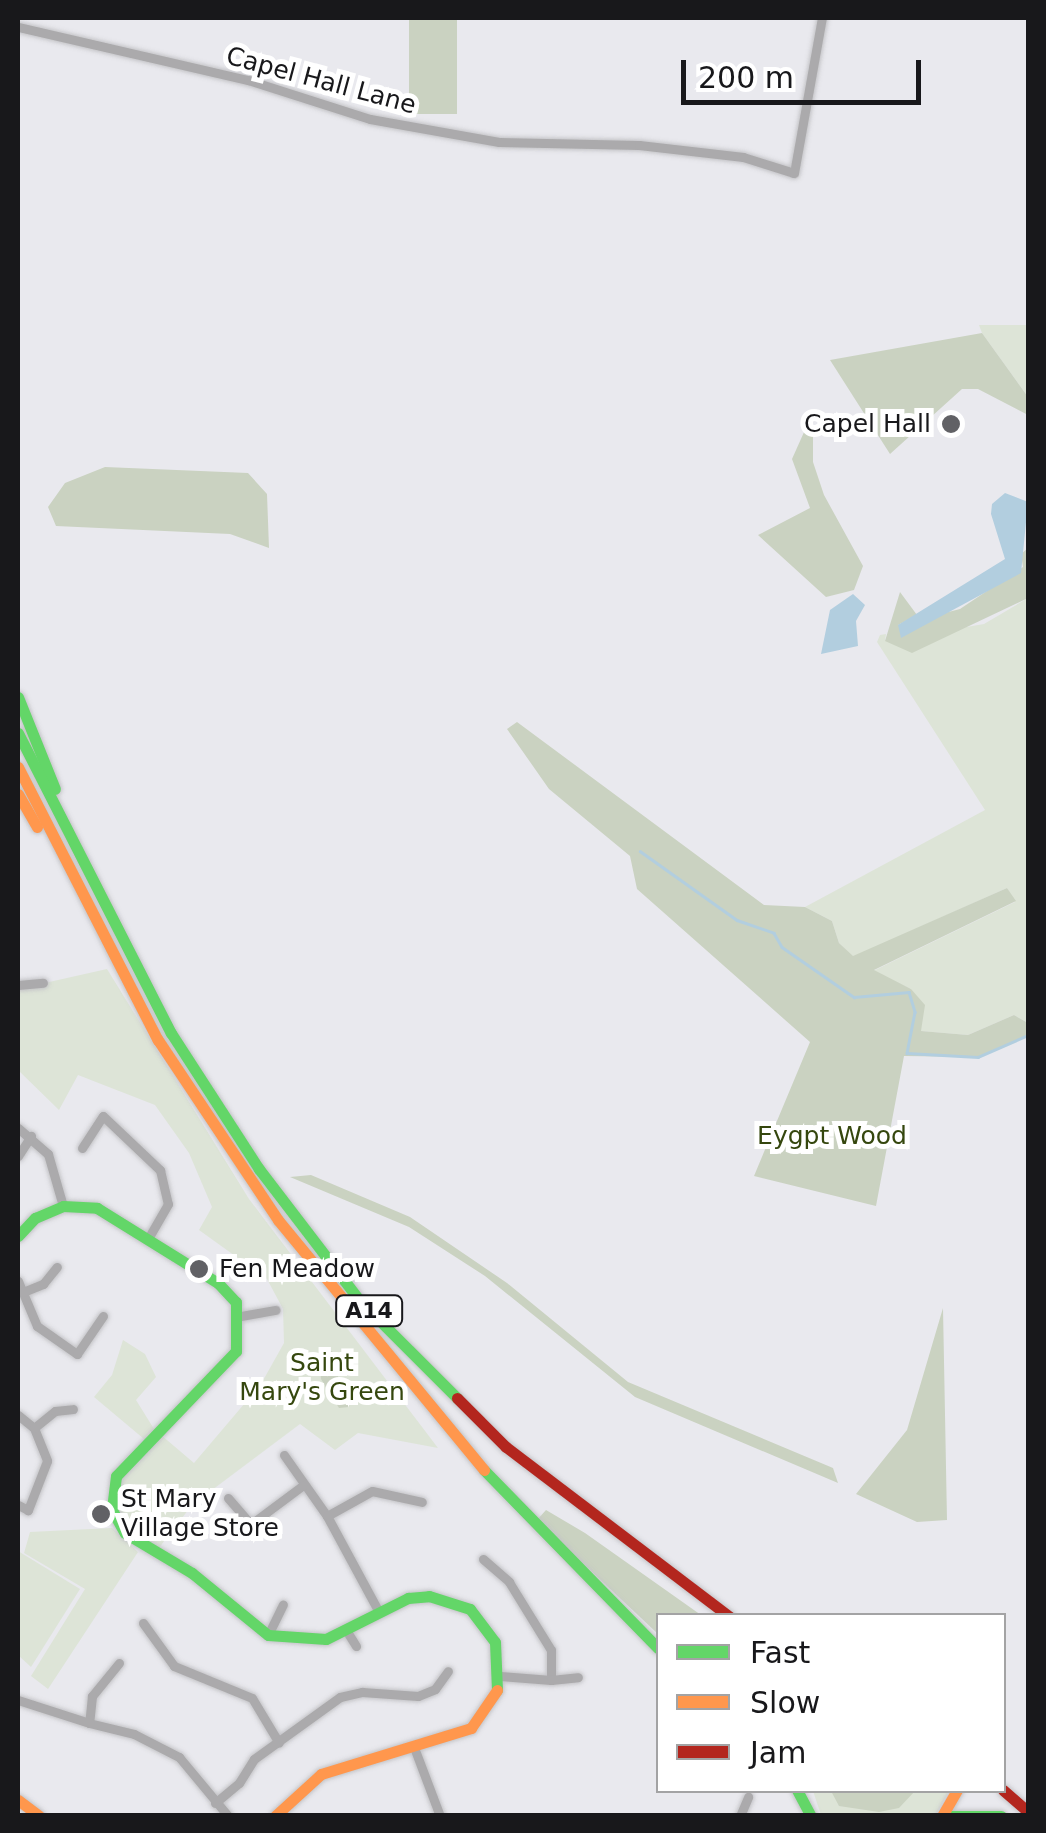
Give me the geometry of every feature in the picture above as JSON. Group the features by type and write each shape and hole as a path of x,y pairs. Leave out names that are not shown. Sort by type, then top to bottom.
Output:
{"main road":[{"name":"A14","path":"18,697 67,831"},
{"name":"A14","path":"18,733 135,969 259,1169 390,1336 531,1468 725,1613"},
{"name":"A14","path":"18,767 106,946 200,1107 346,1311 492,1483 656,1646"},
{"name":"A14","path":"18,794 70,876"},
{"path":"18,1236 35,1218 64,1206 97,1208 218,1283 241,1316 236,1351 126,1458 113,1487 112,1510 125,1533 192,1573 268,1635 303,1642 346,1630 379,1612 430,1596 460,1604 487,1625 500,1676 487,1714 472,1728 415,1750 321,1774 275,1816"},
{"path":"1006,1792 1028,1812"},
{"path":"942,1816 954,1793"},
{"path":"18,1800 40,1816"},
{"path":"950,1816 1000,1816"}],"street":[{"name":"Capel Hall Lane","path":"18,27 248,80 370,119 499,142 639,144 743,157 794,173 822,18"},
{"path":"18,985 43,983"},
{"path":"82,1148 103,1116 160,1170 168,1204 149,1237"},
{"path":"18,1128 48,1154 64,1206"},
{"path":"18,1156 31,1136"},
{"path":"24,1292 44,1284 57,1267"},
{"path":"18,1281 37,1326 77,1354 104,1316"},
{"path":"241,1316 275,1310"},
{"path":"34,1428 54,1411 73,1408"},
{"path":"18,1415 34,1428 46,1467 28,1510 18,1505"},
{"path":"284,1455 302,1486 327,1516 379,1612"},
{"path":"228,1498 251,1524 302,1486"},
{"path":"327,1516 372,1492 422,1502"},
{"path":"483,1559 498,1569 545,1635 551,1680"},
{"path":"268,1635 284,1604"},
{"path":"143,1623 174,1666 252,1698 278,1743"},
{"path":"346,1630 356,1646"},
{"path":"89,1723 92,1696 119,1663"},
{"path":"215,1804 239,1783 254,1758 340,1697 362,1692 418,1696 435,1689 448,1671"},
{"path":"500,1676 551,1680 578,1677"},
{"path":"18,1700 134,1734 179,1757 228,1816"},
{"path":"415,1750 440,1816"},
{"path":"740,1816 748,1797"}],"green space":[{"path":"409,18 457,18 457,114 409,114"},
{"path":"979,325 1028,325 1028,397 982,333"},
{"path":"982,333 1028,397 1028,415 978,389 962,389 890,454 830,360"},
{"path":"813,412 813,462 824,495 863,566 854,590 826,597 758,535 810,508 792,459"},
{"path":"105,467 248,473 267,494 269,548 230,534 56,526 48,507 65,483"},
{"path":"1028,548 1028,598 912,653 885,641 900,592 917,615 898,625 960,609 1023,567 1021,554"},
{"path":"1028,598 1028,1023 1014,1015 968,1035 920,1031 911,989 873,971 1015,902 1007,888 853,957 839,943 832,921 805,907 985,810 877,642 880,635 886,634 885,641 984,624"},
{"name":"Eygpt Wood","path":"517,722 764,905 805,907 832,921 839,943 853,956 1007,888 1016,901 874,970 911,989 925,1005 921,1031 968,1035 1014,1015 1028,1023 1028,1035 978,1057 904,1056 876,1206 754,1176 810,1042 637,889 630,856 549,789 507,729"},
{"name":"Saint Mary's Green","path":"107,969 249,1199 438,1448 358,1433 335,1450 300,1424 192,1505 155,1553 118,1525 113,1487 144,1439 94,1397 112,1375 123,1340 145,1354 156,1377 136,1400 154,1429 194,1463 261,1384 284,1343 283,1309 267,1279 199,1230 212,1207 189,1153 155,1105 78,1075 59,1110 18,1070 18,989"},
{"path":"311,1175 410,1217 507,1283 628,1382 833,1468 838,1483 635,1397 485,1276 409,1227 290,1177"},
{"path":"943,1308 947,1520 917,1522 856,1494 907,1430"},
{"path":"325,1348 333,1352 339,1381 354,1394 349,1407 339,1408 321,1379 319,1352"},
{"path":"546,1510 698,1613 656,1613 656,1632 537,1520"},
{"path":"112,1528 138,1552 48,1689 31,1676 85,1589 24,1553 30,1532"},
{"path":"18,1551 80,1589 31,1667 18,1655"},
{"path":"814,1793 948,1793 935,1816 821,1815"},
{"path":"832,1793 913,1793 899,1808 879,1812 839,1806"}],"water":[{"path":"1005,493 1028,502 1021,573 901,638 898,625 1005,559 991,514 992,504"},
{"path":"853,594 865,605 856,621 858,646 821,654 830,610"}],"waterway":[{"path":"640,851 737,920 774,933 782,947 854,997 909,992 915,1012 907,1053 978,1057 1028,1035"}],"traffic: fast":[{"path":"18,697 55,789"},
{"path":"18,733 171,1033 259,1169 359,1300 457,1398"},
{"path":"18,1236 35,1218 63,1206 97,1208 218,1283 236,1302 236,1351 116,1476 112,1510 125,1533 192,1573 268,1635 326,1639 408,1598 429,1596 470,1609 495,1642 497,1690"},
{"path":"484,1470 656,1646"},
{"path":"799,1793 811,1816"},
{"path":"950,1816 1001,1816"}],"traffic: slow":[{"path":"18,767 158,1040 278,1220 484,1470"},
{"path":"18,794 37,827"},
{"path":"275,1816 321,1774 471,1728 497,1690"},
{"path":"942,1816 955,1793"},
{"path":"18,1800 39,1816"}],"traffic: jam":[{"path":"457,1398 506,1447 725,1613"},
{"path":"1006,1793 1028,1812"}],"place":[{"name":"Capel Hall","path":"951,424"},
{"name":"Fen Meadow","path":"199,1269"},
{"name":"St Mary Village Store","path":"101,1514"}]}
